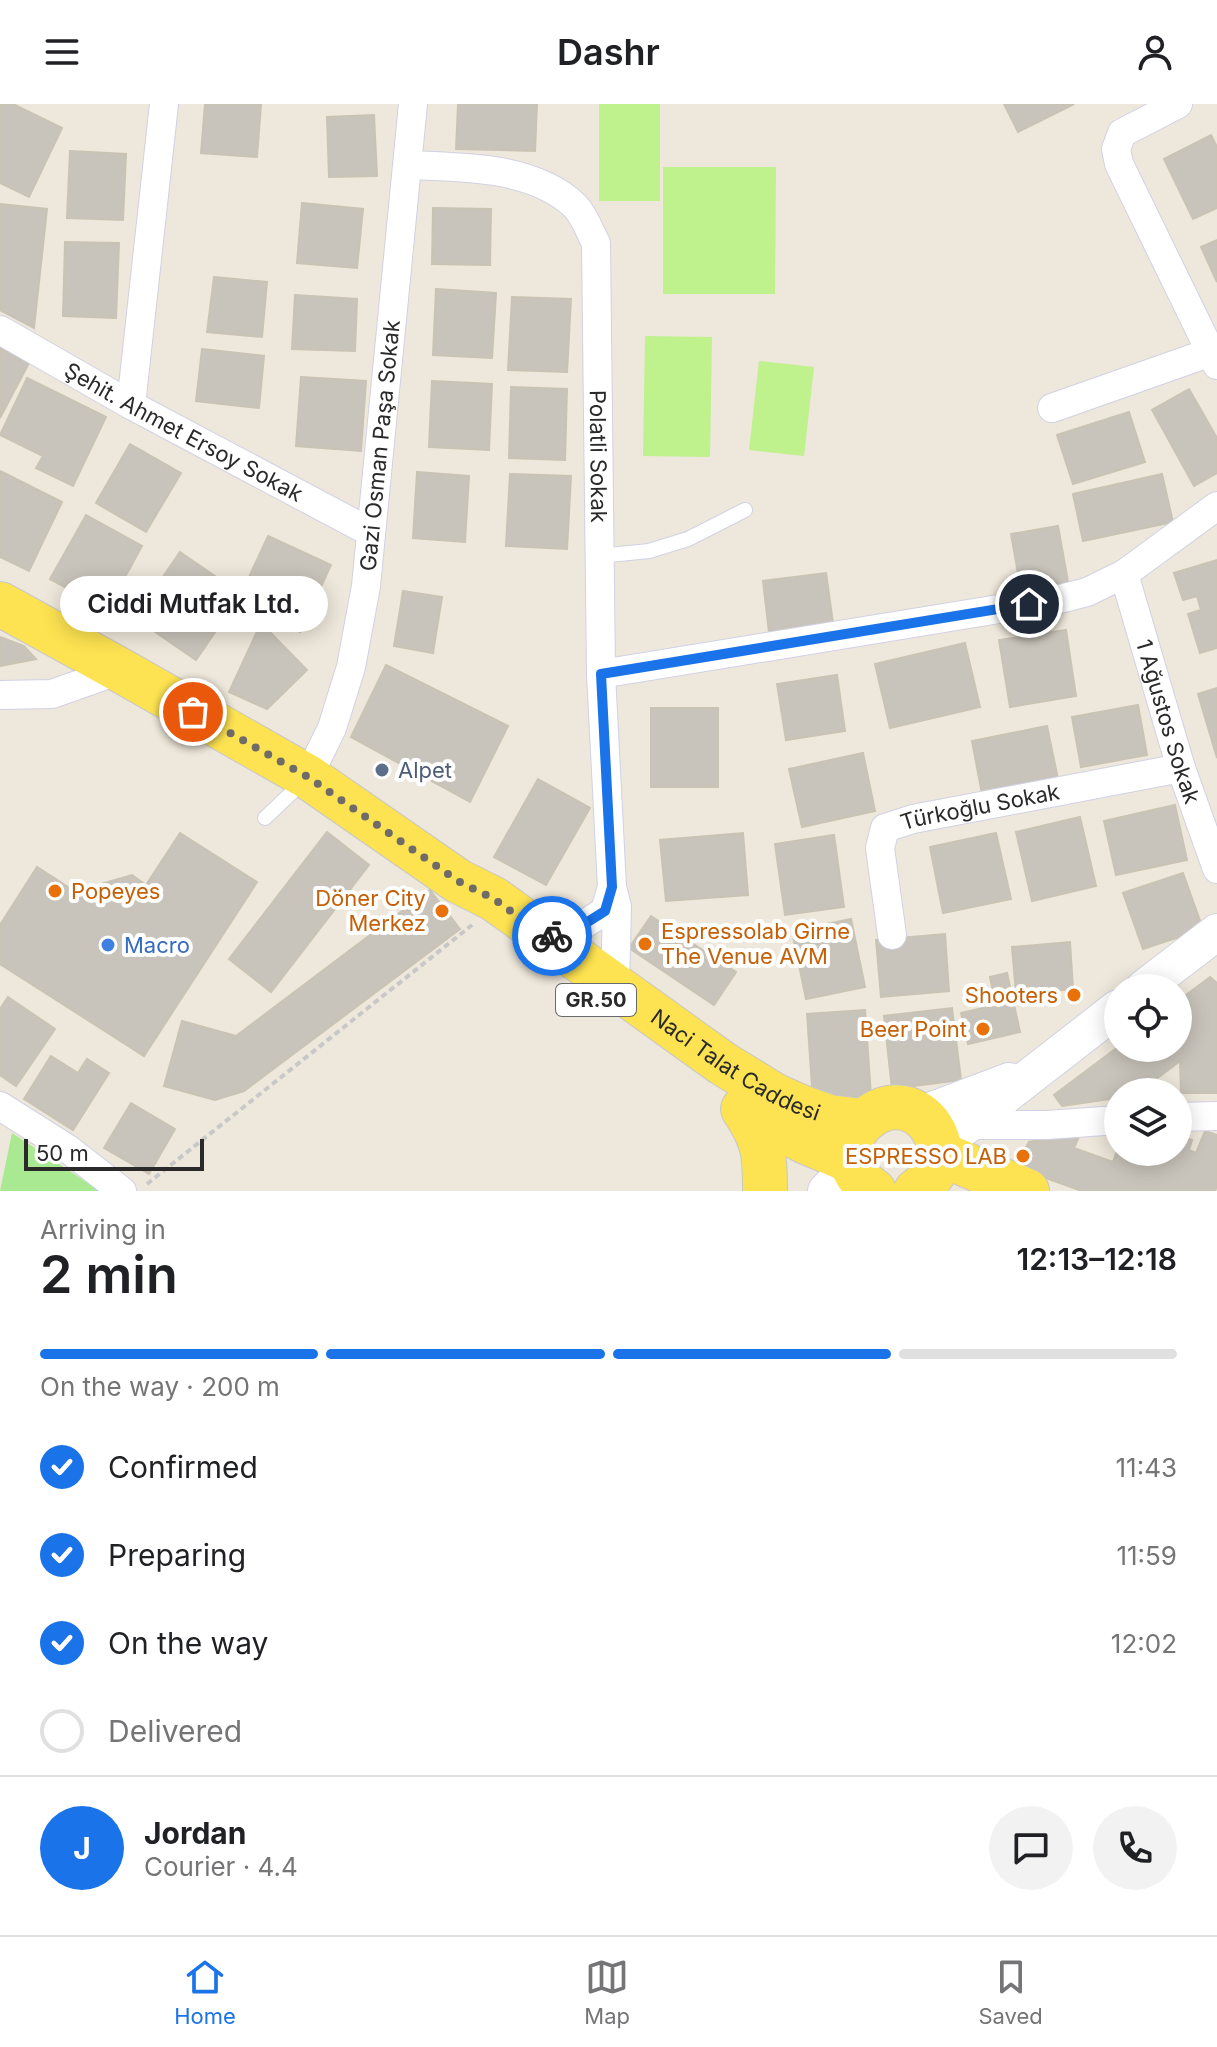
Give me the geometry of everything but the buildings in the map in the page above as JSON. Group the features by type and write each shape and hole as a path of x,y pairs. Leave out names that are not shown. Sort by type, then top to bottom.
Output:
{"main road":[{"name":"Naci Talat Caddesi","path":"0,604 308,777 458,881 494,899 722,1063 774,1095 829,1117 853,1166"},
{"name":"Naci Talat Caddesi","path":"458,881 515,937 691,1075 743,1109 853,1166"},
{"name":"GR.50","path":"853,1166 876,1112 890,1108 905,1109 932,1159 1027,1191"},
{"path":"743,1109 758,1133 763,1149 765,1191"}],"street":[{"path":"131,405 164,104"},
{"name":"Gazi Osman Paşa Sokak","path":"308,777 332,728 351,667 366,586 413,104"},
{"path":"1052,408 1214,359 1119,164 1116,149 1122,133 1178,104"},
{"name":"Polatli Sokak","path":"408,165 464,167 521,177 552,189 577,207 596,243 601,674 612,887 617,907 615,986"},
{"name":"Şehit. Ahmet Ersoy Sokak","path":"0,330 131,405 370,532"},
{"path":"601,674 1060,599 1087,592 1124,574 1217,506"},
{"name":"1 Ağustos Sokak","path":"1124,574 1181,768 1217,869"},
{"path":"0,695 52,694 120,670"},
{"name":"Türkoğlu Sokak","path":"892,935 880,848 885,828 913,819 1181,768"},
{"path":"547,937 575,930 605,911 612,887"},
{"path":"1162,974 1217,932"},
{"path":"932,1159 1036,1070 1104,1019"},
{"path":"932,1159 1036,1070"},
{"path":"0,1106 68,1149 122,1191"},
{"path":"1192,1117 1217,1116"},
{"path":"932,1159 1047,1125 1104,1121"}],"lane":[{"path":"599,556 649,551 688,539 745,510"},
{"path":"265,818 308,777"}],"path":[{"path":"139,1191 489,911"}],"green space":[{"path":"599,104 660,104 660,201 599,201"},
{"path":"663,167 776,167 775,294 663,294"},
{"path":"645,336 712,337 710,457 643,456"},
{"path":"759,361 814,367 804,456 749,450"},
{"path":"12,1133 100,1191 0,1191"}],"way so far":[{"path":"193,712 308,777 458,881 494,899 547,937 552,936"}],"place":[{"name":"Ciddi Mutfak Ltd.","path":"193,712"},
{"name":"Alpet","path":"382,770"},
{"name":"Popeyes","path":"55,891"},
{"name":"Döner City Merkez","path":"442,911"},
{"name":"Espressolab Girne The Venue AVM","path":"645,944"},
{"name":"Macro","path":"108,945"},
{"name":"Shooters","path":"1074,995"},
{"name":"Beer Point","path":"983,1029"},
{"name":"ESPRESSO LAB","path":"1023,1156"}],"route":[{"path":"552,936 575,930 605,911 612,887 601,674 1029,604"}]}
